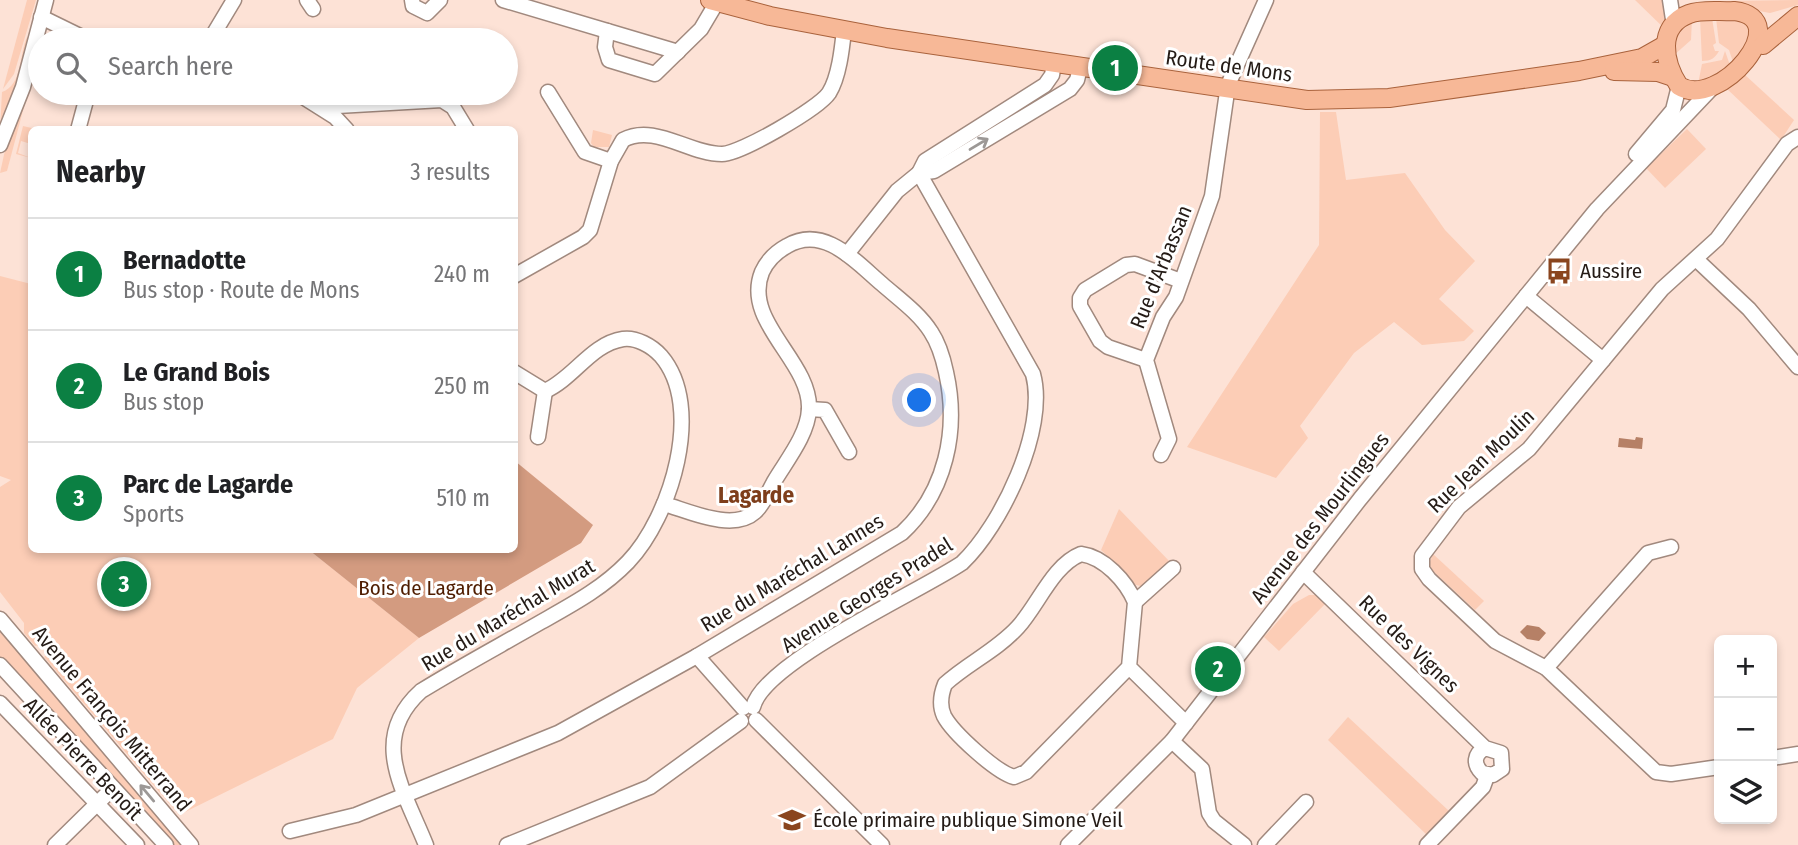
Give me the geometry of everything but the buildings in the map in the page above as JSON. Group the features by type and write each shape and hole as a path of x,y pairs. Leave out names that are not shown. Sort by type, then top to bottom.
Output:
{"main road":[{"name":"Route de Mons","path":"713,1 844,30 1080,68 1307,100 1361,100 1579,71 1642,58 1665,45"},
{"path":"1686,6 1742,12 1755,18 1780,20 1798,15 1763,45 1752,60 1712,88 1692,91 1676,81 1666,61 1665,45 1686,6"},
{"path":"1755,18 1763,31 1763,45"},
{"name":"Route de Mons","path":"1579,71 1652,71 1676,81"}],"street":[{"path":"38,28 46,0"},
{"path":"218,28 234,0"},
{"path":"412,0 419,12 427,13 440,0"},
{"path":"503,0 678,52"},
{"name":"Rue d'Arbassan","path":"1161,455 1169,439 1146,360 1181,281 1212,196 1227,90 1237,60 1266,0"},
{"path":"1670,0 1674,26"},
{"path":"607,31 605,47 609,60 655,74 707,22 713,1"},
{"path":"41,18 62,28"},
{"path":"518,274 583,237 590,230 617,147 634,134 722,154 744,147 826,97 834,82 844,30"},
{"path":"847,254 897,191 919,173 925,161 1045,85 1054,64"},
{"path":"0,145 28,68"},
{"path":"919,173 934,172 1070,89 1077,80 1080,68"},
{"name":"Avenue des Mourlingues","path":"1597,209 1608,185 1673,110 1676,81"},
{"name":"Avenue des Mourlingues","path":"1068,845 1171,741 1303,572 1597,209 1712,88"},
{"path":"548,92 585,152 611,161"},
{"path":"79,126 85,105"},
{"path":"317,105 342,126"},
{"path":"320,107 355,105"},
{"path":"450,105 465,126"},
{"name":"Rue Jean Moulin","path":"1714,767 1671,774 1656,772 1546,668 1504,646 1486,633 1429,579 1422,569 1422,556 1424,549 1459,507 1529,449 1662,289 1717,239 1787,144 1798,137"},
{"name":"Avenue Georges Pradel","path":"507,845 650,788 748,714 767,684 807,655 839,633 962,563 977,549 995,521 1021,465 1035,405 1033,374 919,173"},
{"name":"Rue du Maréchal Lannes","path":"290,831 356,815 558,733 697,656 902,533 924,509 936,488 945,463 950,427 948,383 940,349 924,321 847,254 833,244 803,239 773,256 761,277 762,307 803,383 809,409"},
{"path":"1697,260 1749,309 1798,367"},
{"path":"1146,360 1108,347 1100,341 1080,306 1080,298 1085,290 1126,265 1135,264 1181,281"},
{"path":"1526,296 1603,360"},
{"name":"Rue du Maréchal Murat","path":"426,845 393,763 395,724 410,701 432,684 607,582 636,553 664,504 681,439 682,412 678,386 669,365 655,349 626,338 606,344 561,384 545,391"},
{"path":"518,374 545,391 538,437"},
{"path":"664,504 723,520 739,520 749,516 761,503 801,434 809,409 825,410 849,452"},
{"path":"1546,668 1648,554 1671,547"},
{"path":"1081,554 1100,559 1126,585 1135,602 1129,667 1026,772 1014,777 994,767 955,729 945,717 941,705 945,684 1000,645 1018,627 1071,558 1081,554"},
{"path":"1135,602 1173,568"},
{"name":"Rue des Vignes","path":"1303,572 1485,748 1496,749 1504,763 1498,773 1488,776 1483,787 1427,845"},
{"name":"Avenue François Mitterrand","path":"0,620 191,845"},
{"path":"697,656 748,714 882,845"},
{"name":"Avenue François Mitterrand","path":"0,665 166,845"},
{"path":"1129,667 1186,723"},
{"path":"0,704 20,687"},
{"name":"Allée Pierre Benoît","path":"0,704 137,845"},
{"path":"1171,741 1202,769 1209,813 1214,821 1244,845"},
{"path":"1485,748 1480,751 1475,763 1477,769 1488,776"},
{"path":"1777,757 1798,754"},
{"path":"55,845 113,788"},
{"path":"1265,845 1306,802"}],"shaded area":[{"path":"27,0 36,0 14,74 3,89"},
{"path":"1635,0 1664,0 1667,6 1667,31"},
{"path":"1798,0 1798,5 1770,13 1726,5 1725,1"},
{"path":"1736,17 1757,31 1734,65 1729,50 1719,43 1716,18"},
{"path":"1700,18 1712,18 1716,43 1713,45 1715,51 1719,51 1712,59 1705,61 1702,61"},
{"path":"1692,19 1691,40 1673,56 1675,34"},
{"path":"28,37 20,77 0,129 2,92 14,83"},
{"path":"1725,51 1731,68 1698,84 1702,64 1722,60"},
{"path":"1744,74 1794,120 1781,140 1726,88"},
{"path":"28,89 7,171 0,173 7,141"},
{"path":"1320,112 1336,112 1346,180 1405,173 1445,230 1475,261 1439,299 1474,331 1464,341 1422,345 1394,322 1354,353 1300,426 1308,438 1276,478 1187,447 1319,245"},
{"path":"23,126 28,127 28,143 21,141 18,153 28,157 16,154"},
{"path":"1687,129 1706,149 1665,188 1646,168"},
{"path":"593,130 612,135 609,147 594,147 591,143"},
{"path":"0,276 28,283 28,553 313,553 419,638 357,688 333,739 179,815 44,657 49,652 42,644 35,646 24,633 24,623 0,592 0,487 11,480 0,476"},
{"path":"1636,437 1643,438 1642,449 1618,447 1619,438 1635,440"},
{"path":"1119,509 1171,563 1145,587 1132,584 1133,581 1101,550"},
{"path":"1433,554 1484,601 1475,610 1433,571 1429,564"},
{"path":"1309,595 1317,595 1326,603 1279,651 1264,637 1293,604"},
{"path":"1527,625 1539,627 1546,633 1539,641 1527,639 1520,632"},
{"path":"0,626 186,845 173,845 0,659"},
{"path":"1348,717 1449,811 1427,835 1328,740"}],"green space":[{"name":"Bois de Lagarde","path":"518,463 593,525 581,543 419,638 313,553 518,553"}],"place":[{"name":"Bernadotte","path":"1115,68"},
{"name":"Aussire","path":"1559,271"},
{"name":"Parc de Lagarde","path":"124,584"},
{"name":"Le Grand Bois","path":"1218,669"},
{"name":"École primaire publique Simone Veil","path":"792,820"}],"district":[{"name":"Lagarde","path":"756,495"}]}
